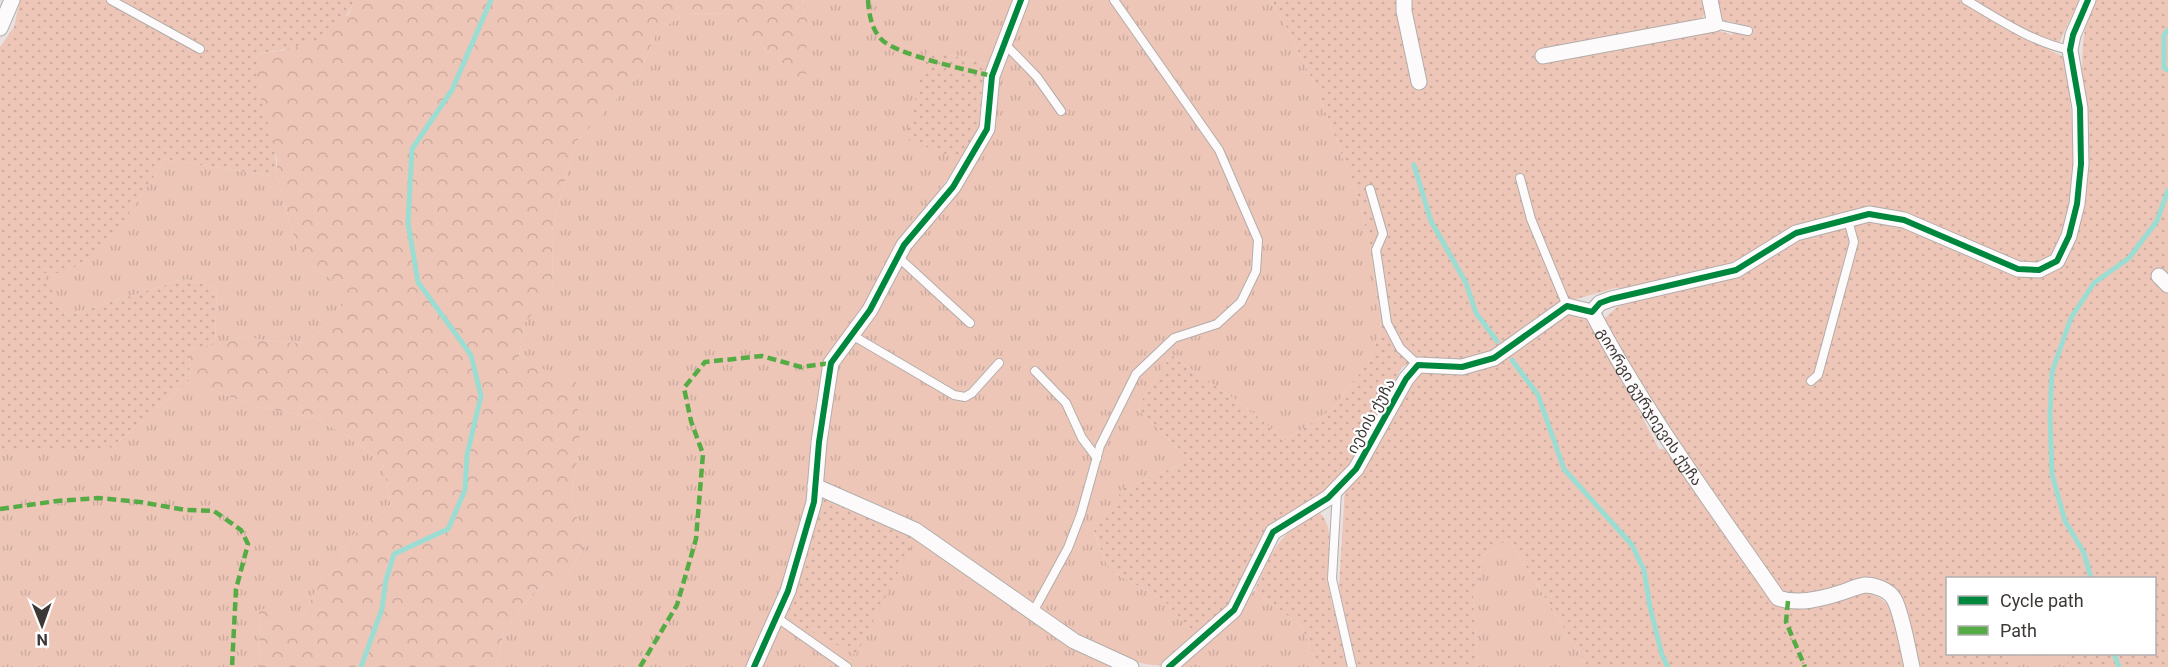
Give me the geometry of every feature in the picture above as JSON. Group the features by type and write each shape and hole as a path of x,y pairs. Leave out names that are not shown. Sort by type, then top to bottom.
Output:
{"street":[{"path":"0,27 12,0"},
{"path":"754,667 788,591 814,502 819,442 831,363 870,310 904,246 953,187 987,129 992,76 1021,0"},
{"path":"1404,0 1404,11 1419,82"},
{"path":"1544,56 1715,24 1710,0"},
{"name":"გიორგი გურჯიევის ქუჩა","path":"1912,667 1894,597 1883,589 1865,585 1803,601 1778,598 1668,440 1617,359 1592,312 1600,303 1611,299 1736,270 1796,233 1869,214 1904,220 2018,269 2039,270 2057,261 2069,236 2078,204 2081,164 2080,108 2070,50 2073,35 2088,0"},
{"path":"1418,365 1462,367 1494,358 1567,306 1592,312"},
{"name":"იების ქუჩა","path":"1169,667 1234,610 1273,532 1328,498 1356,469 1406,379 1418,365"},
{"path":"815,486 915,530 1074,641 1131,667"}],"lane":[{"path":"112,0 200,50"},
{"path":"1032,612 1068,548 1082,514 1100,446 1136,374 1174,338 1217,324 1241,302 1256,271 1258,240 1219,150 1114,0"},
{"path":"1966,0 2019,32 2053,46 2070,50"},
{"path":"1715,24 1748,31"},
{"path":"1004,43 1037,77 1061,111"},
{"path":"1520,178 1532,219 1567,306"},
{"path":"1370,189 1383,234 1376,250 1387,323 1400,348 1418,365"},
{"path":"1811,381 1818,375 1854,242 1848,219"},
{"path":"898,257 970,323"},
{"path":"852,334 954,395 965,397 972,393 999,363"},
{"path":"1035,372 1066,403 1082,438 1097,458"},
{"path":"1338,488 1332,579 1352,667"},
{"path":"776,617 847,667"}],"green space":[{"path":"20,0 355,0 347,15 320,40 293,48 257,54 258,85 274,146 277,177 165,159 102,250 65,273 43,273 66,316 185,279 217,288 215,344 190,349 189,381 107,451 0,451 0,47 14,27"},
{"path":"355,0 802,0 807,20 806,86 727,13 685,14 657,31 640,74 575,143 552,230 553,293 525,322 518,361 576,379 580,445 571,497 585,544 569,573 535,591 503,633 497,667 260,667 259,610 274,606 290,623 304,614 322,578 336,570 353,535 391,505 383,463 347,436 316,418 257,407 189,381 190,349 243,337 287,343 308,342 330,320 346,297 337,283 300,258 277,177 277,160 261,107 255,71 257,54 284,50 348,15"},
{"path":"802,0 1015,0 991,65 928,50 962,160 905,235 876,290 826,359 810,444 810,499 782,587 747,667 497,667 503,633 535,591 569,573 585,544 571,497 580,445 518,361 525,322 553,293 552,230 575,143 640,74 657,31 685,14 727,13 805,85 807,20"},
{"path":"1027,0 1270,0 1286,26 1316,87 1359,200 1370,246 1381,328 1369,362 1331,410 1285,441 1250,410 1171,355 1137,408 1190,461 1124,488 1094,533 1109,570 1164,600 1196,636 1163,665 1137,662 1096,644 823,480 835,370 908,251 959,189"},
{"path":"1270,0 1705,0 1707,10 1700,21 1713,29 1732,35 1735,23 1718,19 1713,0 1961,0 2066,58 2074,170 2072,203 2066,231 2056,252 2039,263 2016,263 1873,209 1732,266 1639,288 1615,288 1566,302 1488,353 1458,361 1420,357 1401,368 1384,407 1356,455 1334,485 1271,527 1231,604 1196,636 1164,600 1109,570 1094,532 1124,488 1190,461 1137,408 1171,355 1250,410 1285,441 1331,410 1369,362 1381,328 1370,246 1359,200 1316,87 1286,26"},
{"path":"1974,0 2079,0 2058,45 2025,31"},
{"path":"2093,0 2168,0 2168,667 2069,667 2064,655 2156,655 2156,577 1946,577 1946,655 2004,655 2010,667 1917,667 1900,596 1894,587 1885,583 1801,598 1778,593 1628,366 1604,319 1617,307 1627,303 1742,273 1800,236 1847,223 1850,243 1857,243 1852,224 1880,221 1906,224 2037,275 2076,231 2083,43 2088,9"},
{"path":"928,50 991,65 982,87 979,131 962,160 905,139"},
{"path":"165,159 277,177 300,258 337,283 347,296 330,320 308,342 287,343 243,337 215,344 217,288 185,279 66,316 42,273 65,273 138,201"},
{"path":"1569,314 1590,318 1659,449 1670,449 1770,599 1862,592 1875,595 1884,601 1896,620 1906,667 1588,667 1509,539 1482,556 1479,583 1473,598 1478,667 1357,667 1339,587 1345,487 1404,388 1419,373 1425,371 1482,367"},
{"path":"189,381 257,407 316,418 347,436 383,463 391,505 353,535 336,570 322,578 304,614 290,623 259,610 260,667 0,667 0,451 107,451"},
{"path":"820,492 916,537 856,655 784,617 821,506"},
{"path":"1310,513 1320,513 1328,528 1329,591 1349,667 1318,667 1302,627 1255,590 1265,566 1282,538"},
{"path":"916,537 1122,667 763,667 784,617 912,544"},
{"path":"1509,539 1588,667 1478,667 1473,598 1479,583 1482,556"},
{"path":"1255,590 1302,627 1318,667 1179,667 1237,612"},
{"path":"2004,655 2064,655 2069,667 2010,667"}],"waterway":[{"path":"361,667 382,609 386,580 394,554 448,529 465,490 467,455 481,396 471,355 418,282 408,223 412,149 452,90 491,0"},
{"path":"2168,30 2164,35 2164,68 2168,70"},
{"path":"1414,165 1431,221 1466,283 1476,313 1497,341"},
{"path":"2091,577 2084,553 2065,521 2052,474 2050,414 2052,372 2071,318 2094,283 2129,258 2157,221 2168,190"},
{"path":"1512,360 1538,395 1564,469 1632,545 1644,570 1650,607 1662,655 1668,667"},
{"path":"2114,655 2119,667"}],"marked path":[{"path":"868,0 873,26 881,39 889,45 933,61 992,76"},
{"path":"640,667 677,605 696,539 703,454 691,421 684,388 705,362 762,356 801,367 831,363"},
{"path":"0,509 99,498 186,510 214,511 241,530 248,544 236,589 232,667"},
{"path":"1788,601 1786,622 1805,667"}],"cycle path":[{"path":"754,667 788,591 814,502 819,442 831,363 870,310 904,245 953,187 987,129 992,76 1021,0"},
{"path":"1169,667 1234,610 1273,532 1328,498 1356,469 1406,379 1418,365 1462,367 1494,358 1567,306 1592,312 1600,303 1611,299 1736,270 1796,233 1869,214 1904,220 2018,269 2039,270 2057,261 2069,236 2077,204 2081,164 2080,108 2070,50 2073,35 2088,0"}]}
